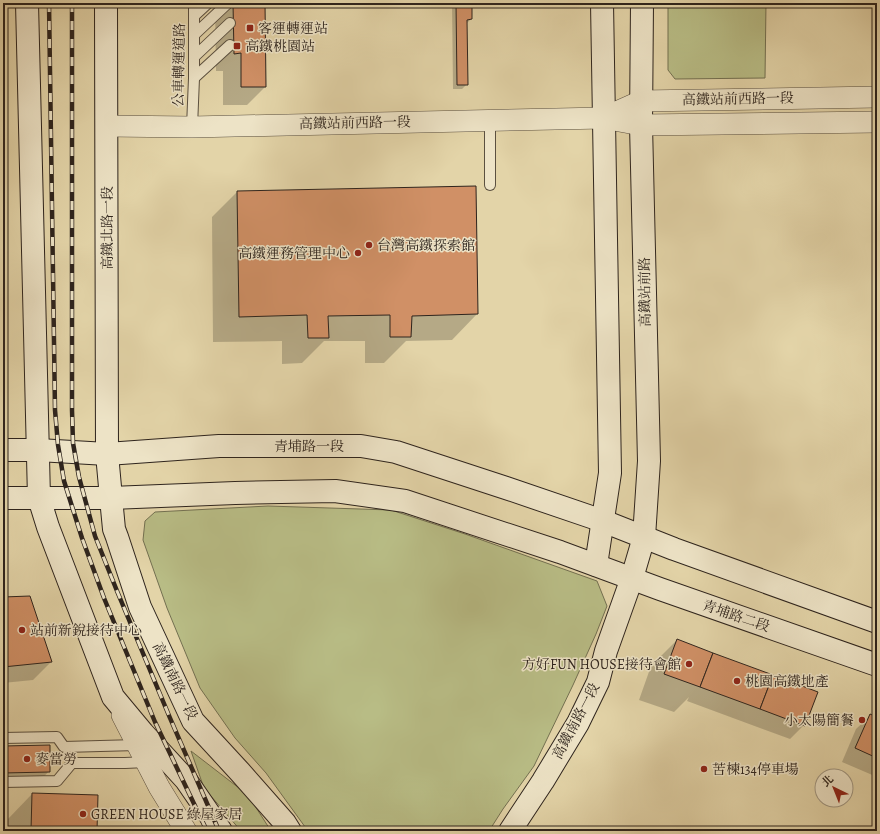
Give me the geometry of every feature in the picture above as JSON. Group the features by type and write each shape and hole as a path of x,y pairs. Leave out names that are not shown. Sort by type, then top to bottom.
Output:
{"street":[{"path":"27,3 39,498 48,527 113,697 158,787 186,831"},
{"name":"高鐵北路一段","path":"106,3 107,454"},
{"path":"3,498 111,498 335,491 405,501 596,565 610,472 602,3"},
{"name":"高鐵站前路","path":"632,578 644,537 649,462 641,125 642,3"},
{"name":"高鐵站前西路一段","path":"604,118 641,100 877,97"},
{"name":"高鐵站前西路一段","path":"107,126 192,127 604,118 641,125 877,122"},
{"name":"青埔路一段","path":"3,450 38,450 107,454 218,446 361,446 396,452 603,521"},
{"name":"高鐵南路一段","path":"107,454 114,529 140,607 193,721 285,823 290,831"},
{"path":"603,521 877,622"},
{"name":"青埔路二段","path":"596,565 877,665"},
{"name":"高鐵南路一段","path":"510,831 578,724 598,682 606,651 632,578"},
{"path":"113,697 143,733 186,780 221,831"}],"lane":[{"name":"公車轉運道路","path":"192,127 194,78 194,3"},
{"path":"194,16 208,3"},
{"path":"194,35 228,3"},
{"path":"194,57 230,23"},
{"path":"194,78 230,45"},
{"path":"490,120 490,185"},
{"path":"3,738 57,737 64,747 141,754"},
{"path":"3,782 57,781 72,763 125,763 141,754"}],"green space":[{"path":"668,3 766,3 765,78 675,79 668,70"},
{"path":"268,506 391,510 465,534 597,581 607,606 596,634 534,766 489,831 308,831 266,773 235,738 200,688 167,608 143,540 145,521 155,512"},
{"path":"191,751 248,795 271,831 241,831 204,788"}],"building":[{"name":"客運轉運站","path":"233,3 265,3 266,87 241,87 241,53 234,54"},
{"path":"456,3 472,3 472,19 467,20 468,85 457,85"},
{"name":"高鐵運務管理中心","path":"476,186 478,314 412,316 411,337 390,337 390,315 328,316 329,338 308,338 307,315 239,317 237,191"},
{"name":"站前新銳接待中心","path":"30,596 52,662 3,667 3,597"},
{"name":"方好FUN HOUSE接待會館","path":"677,639 713,653 700,687 664,674"},
{"name":"桃園高鐵地產","path":"713,653 773,675 760,709 700,687"},
{"path":"773,675 818,692 805,726 760,709"},
{"path":"870,714 877,717 877,758 855,748"},
{"name":"麥當勞","path":"50,745 50,772 3,773 3,746"},
{"path":"32,793 98,795 97,831 31,831"}],"railway":[{"path":"49,3 55,410 58,445 64,481 82,538 104,598 155,722 207,831"},
{"path":"72,3 72,410 73,443 79,477 95,536 170,718 219,831"}],"place":[{"name":"客運轉運站","path":"250,28"},
{"name":"高鐵桃園站","path":"237,46"},
{"name":"台灣高鐵探索館","path":"369,245"},
{"name":"高鐵運務管理中心","path":"358,253"},
{"name":"站前新銳接待中心","path":"22,630"},
{"name":"方好FUN HOUSE接待會館","path":"689,664"},
{"name":"桃園高鐵地產","path":"737,681"},
{"name":"小太陽簡餐","path":"862,720"},
{"name":"麥當勞","path":"27,759"},
{"name":"苦楝134停車場","path":"704,769"},
{"name":"GREEN HOUSE 綠屋家居","path":"83,814"}]}
